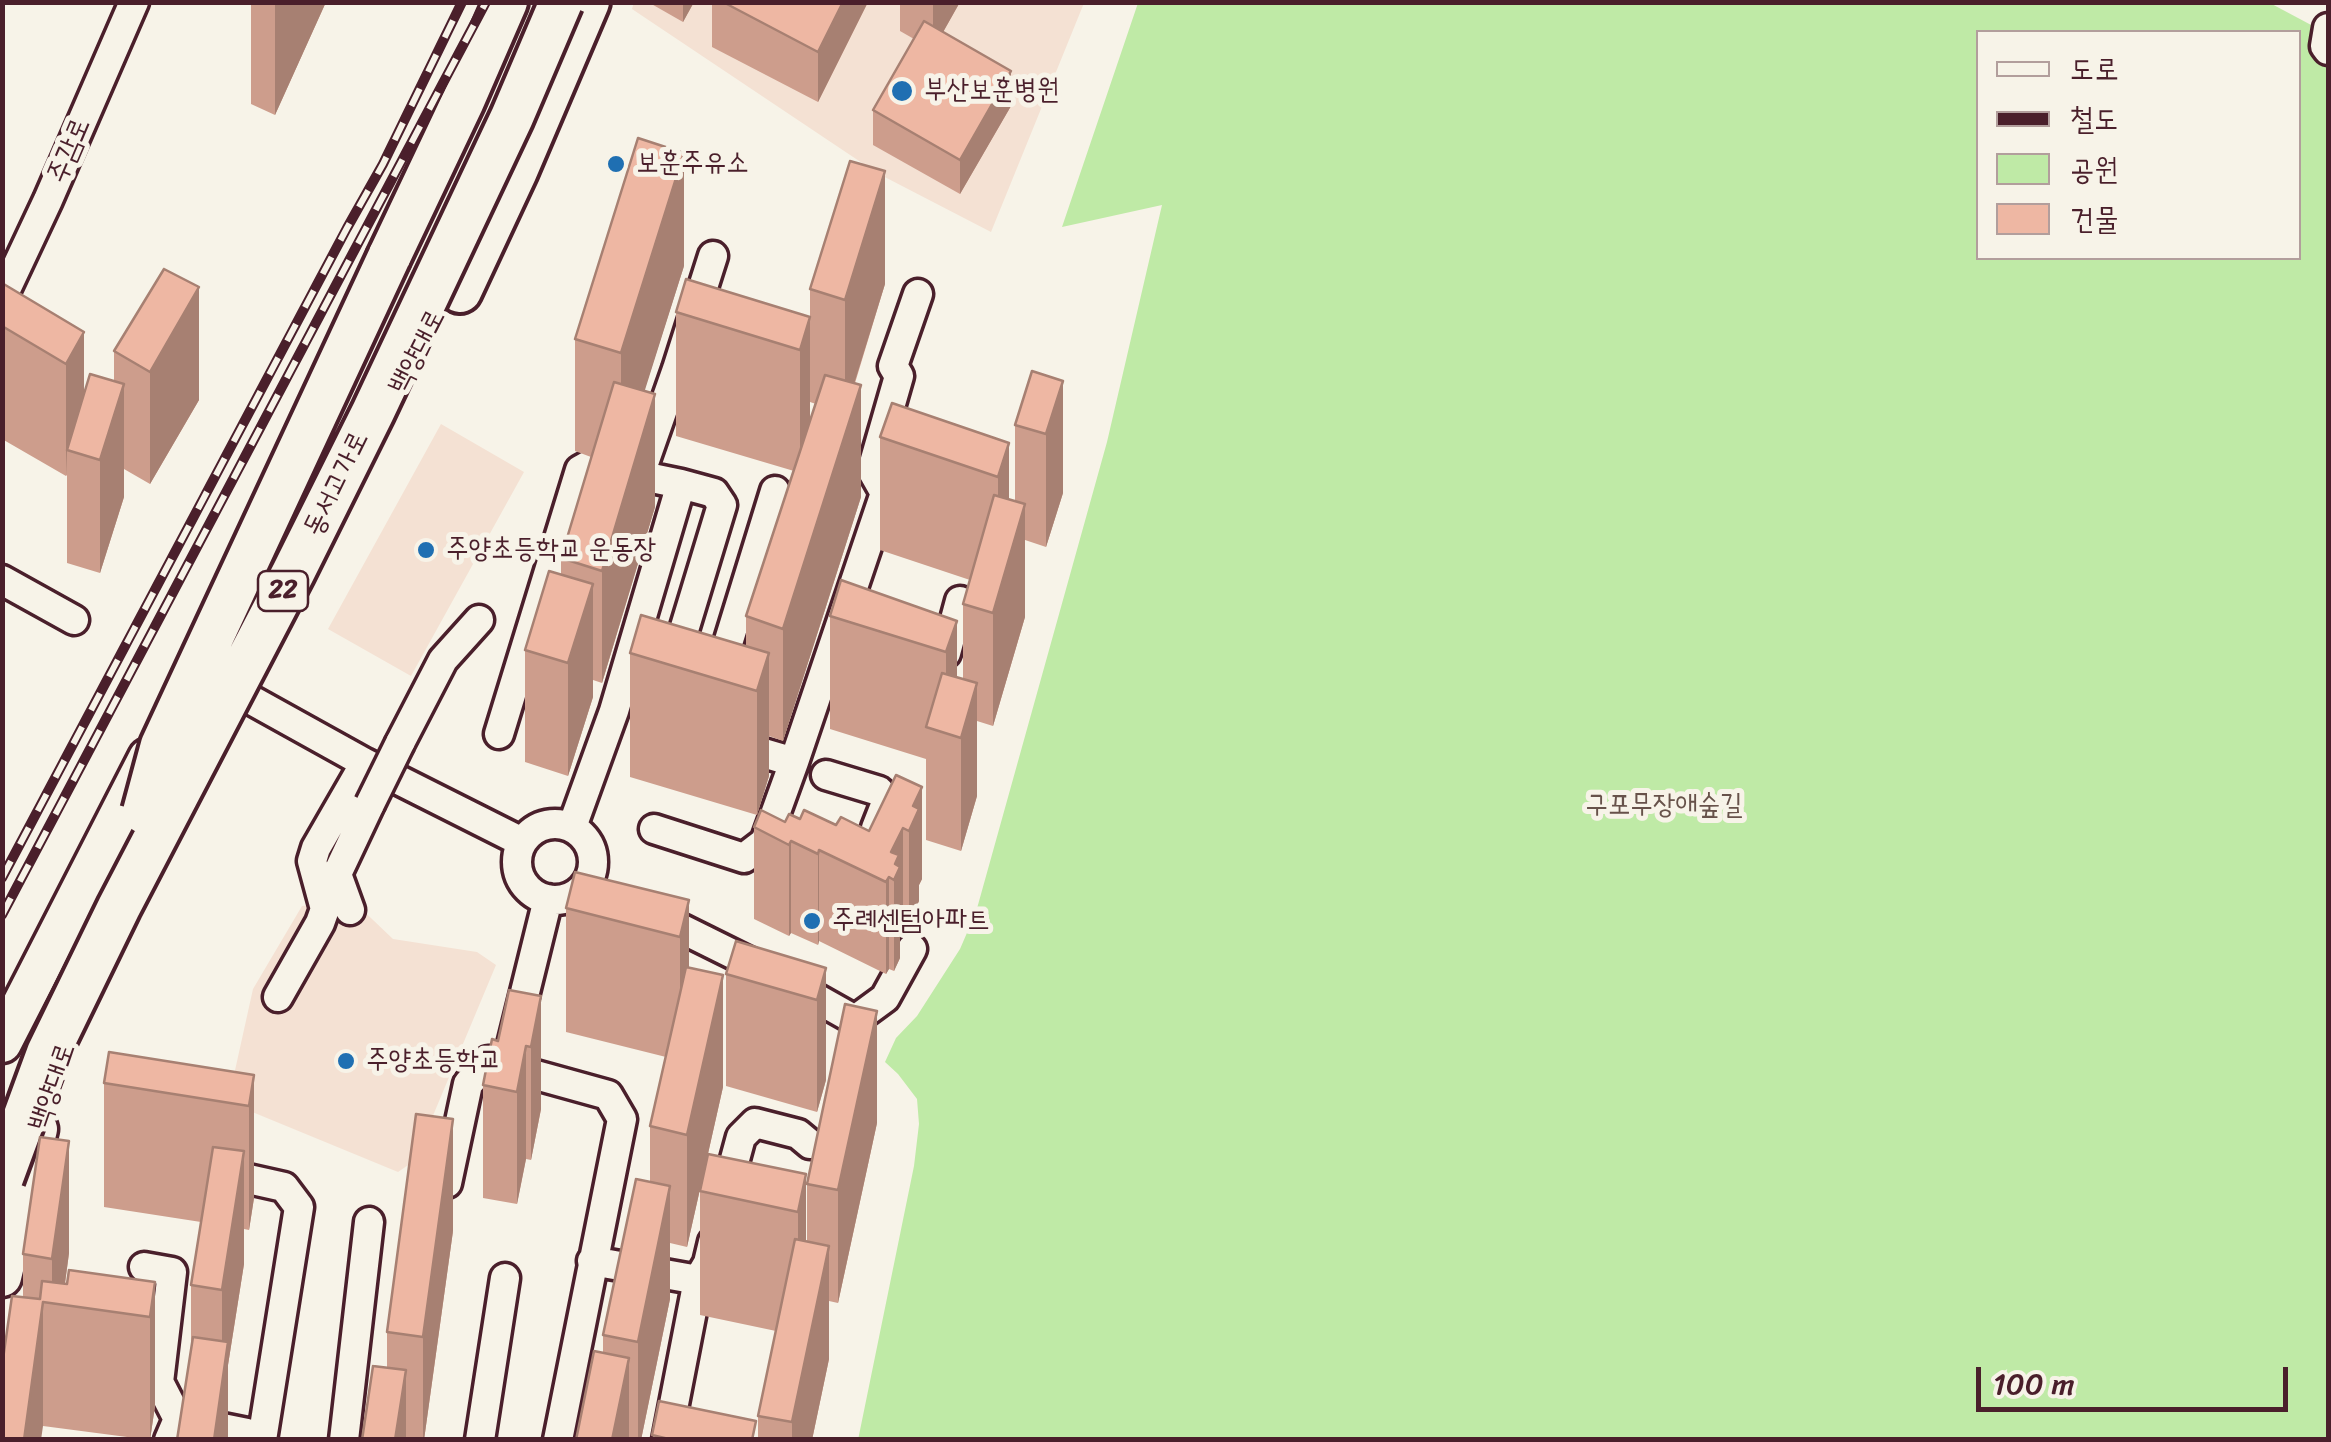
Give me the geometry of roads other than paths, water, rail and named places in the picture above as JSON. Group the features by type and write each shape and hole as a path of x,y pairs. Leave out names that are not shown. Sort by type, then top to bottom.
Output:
{"highway":[{"path":"144,812 162,745 464,102 506,2"},
{"name":"동서고가로","path":"2,1104 26,1039 232,640 451,192 535,2"},
{"name":"동서고가로","path":"2,1178 48,1053 372,412 512,116 561,2"},
{"path":"293,573 357,495 460,291 588,2"}],"main road":[{"name":"백양대로","path":"4,1035 426,211 521,2"},
{"name":"백양대로","path":"2,1277 45,1104 86,994 472,245 537,105 577,2"}],"street":[{"name":"주감로","path":"2,298 134,2"},
{"path":"2328,28 2328,50"},
{"path":"640,474 713,256"},
{"path":"654,829 744,858 766,842 823,678 871,476 900,376 894,366 918,294"},
{"path":"677,369 709,378"},
{"path":"499,734 580,470 589,465 714,493 722,505 669,678"},
{"path":"871,476 892,516 907,514"},
{"path":"572,827 623,714 681,484"},
{"path":"712,698 775,491"},
{"path":"2,580 74,620"},
{"path":"940,676 960,601"},
{"path":"350,910 337,874 443,660 479,620"},
{"path":"193,668 366,763 522,842"},
{"path":"823,678 852,687"},
{"path":"719,741 794,762"},
{"path":"278,998 325,908 312,861 316,848 366,763"},
{"path":"826,775 879,791 887,800 877,828 859,834 843,829"},
{"path":"777,809 810,819"},
{"path":"550,824 572,827 590,846 592,872 586,883 569,897 548,899 536,895 520,877 517,865 522,842 530,833 550,824"},
{"path":"586,883 775,975 855,1020 885,998 912,949"},
{"path":"508,1061 548,899"},
{"path":"447,1183 468,1084 488,1060 508,1061 526,1072 608,1096 622,1119 558,1440"},
{"path":"667,1440 698,1280 708,1263 740,1138 756,1123 798,1134 810,1144"},
{"path":"144,1267 172,1272 158,1382 174,1429 247,1433 258,1440 299,1208 284,1187 189,1166"},
{"path":"344,1440 369,1222"},
{"path":"592,1262 698,1280"},
{"path":"480,1440 506,1278"}],"railway":[{"path":"2,878 383,164 462,2"},
{"path":"2,915 486,2"}],"place":[{"name":"부산보훈병원","path":"902,91"},
{"name":"보훈주유소","path":"616,164"},
{"name":"주양초등학교 운동장","path":"426,550"},
{"name":"주례센텀아파트","path":"812,921"},
{"name":"주양초등학교","path":"346,1061"}],"park label":[{"name":"구포무장애숲길","path":"1664,806"}]}
